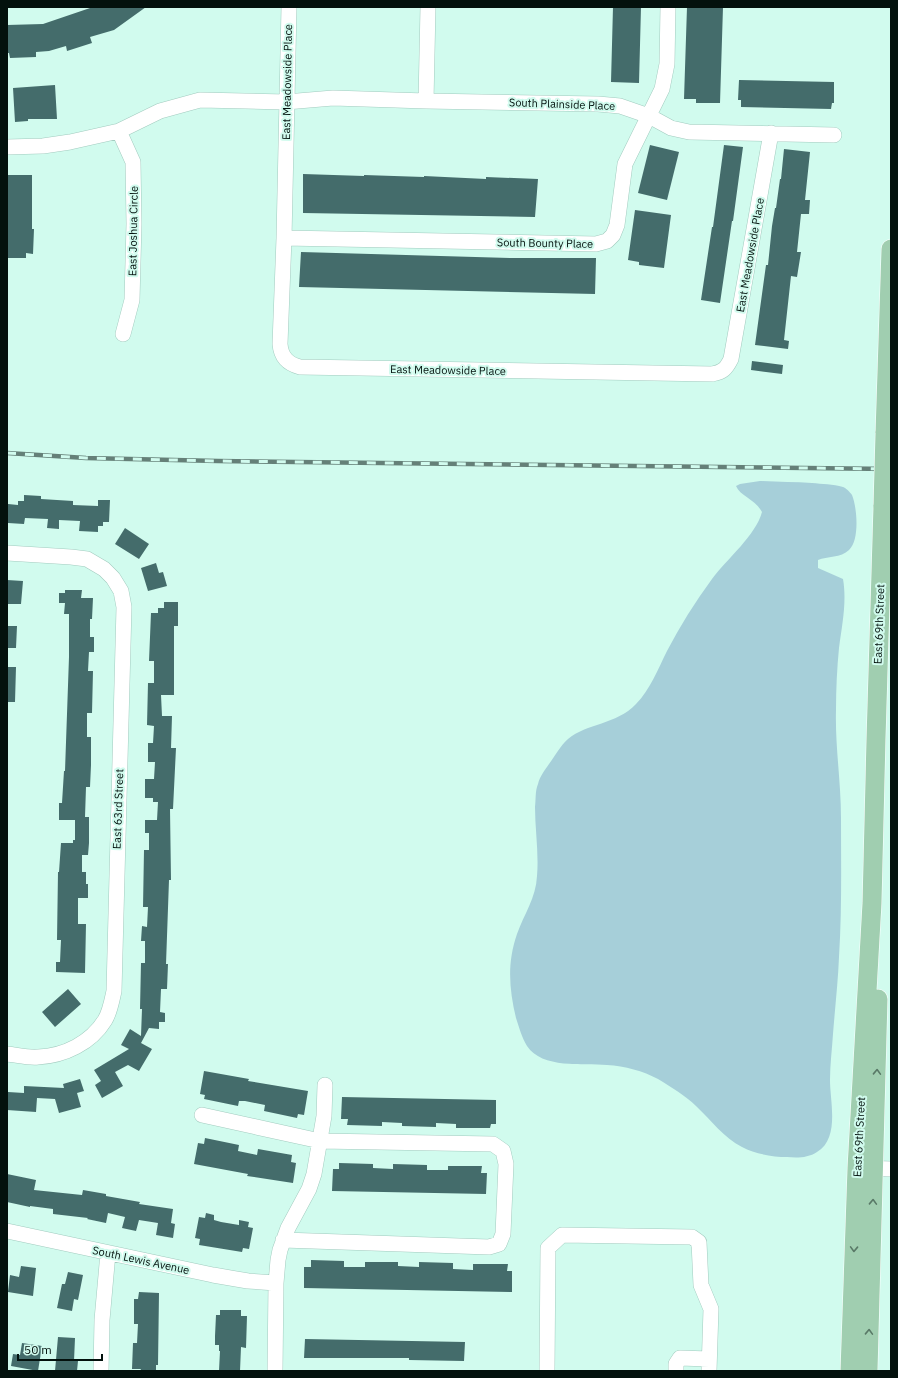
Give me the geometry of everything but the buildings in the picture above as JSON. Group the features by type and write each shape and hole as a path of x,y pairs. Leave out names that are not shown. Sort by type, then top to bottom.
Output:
{"main road":[{"name":"East 69th Street","path":"868,1371 879,978 872,902 891,250"},
{"name":"East 69th Street","path":"850,1371 874,1169"}],"street":[{"name":"East Meadowside Place","path":"289,7 280,344 281,352 287,361 300,367 712,374 720,372 727,368 731,359 771,133"},
{"path":"426,101 428,7"},
{"name":"South Bounty Place","path":"284,238 596,244 607,241 613,235 617,225 625,164 662,89 667,64 668,7"},
{"name":"South Plainside Place","path":"7,148 43,146 63,143 119,131 160,111 200,100 286,102 333,98 598,104 620,106 649,116 671,128 689,132 834,135"},
{"name":"East Joshua Circle","path":"119,131 133,162 134,224 132,300 123,334"},
{"name":"East 63rd Street","path":"7,553 87,559 104,569 114,578 120,591 124,607 114,991 111,1006 106,1020 82,1044 71,1050 37,1058 7,1054"},
{"path":"275,1371 276,1283 278,1260 288,1228 310,1189 324,1116 325,1085"},
{"path":"202,1115 320,1141 493,1144 503,1151 506,1164 503,1234 498,1244 489,1247 283,1240"},
{"name":"South Lewis Avenue","path":"7,1231 213,1275 248,1281 276,1283"},
{"path":"547,1371 548,1248 562,1235 692,1237 699,1242 702,1285 711,1310 709,1365 680,1358 676,1364 676,1371"},
{"path":"101,1371 102,1320 108,1253"}],"water":[{"path":"760,481 812,483 843,487 852,495 856,515 855,539 849,550 838,556 818,560 818,568 843,579 844,588 843,622 838,656 836,702 836,737 841,804 841,922 830,1069 832,1109 831,1129 829,1138 824,1146 814,1154 799,1157 764,1155 742,1147 723,1134 702,1111 688,1099 658,1079 634,1069 614,1066 553,1062 534,1053 527,1046 519,1029 512,997 510,976 510,966 517,934 532,899 536,884 538,859 535,807 536,789 540,778 560,748 568,739 584,730 611,720 628,711 636,704 650,686 682,623 718,571 740,547 759,521 762,512 756,504 736,486"}],"railway":[{"path":"7,453 86,458 218,461 891,469"}]}
